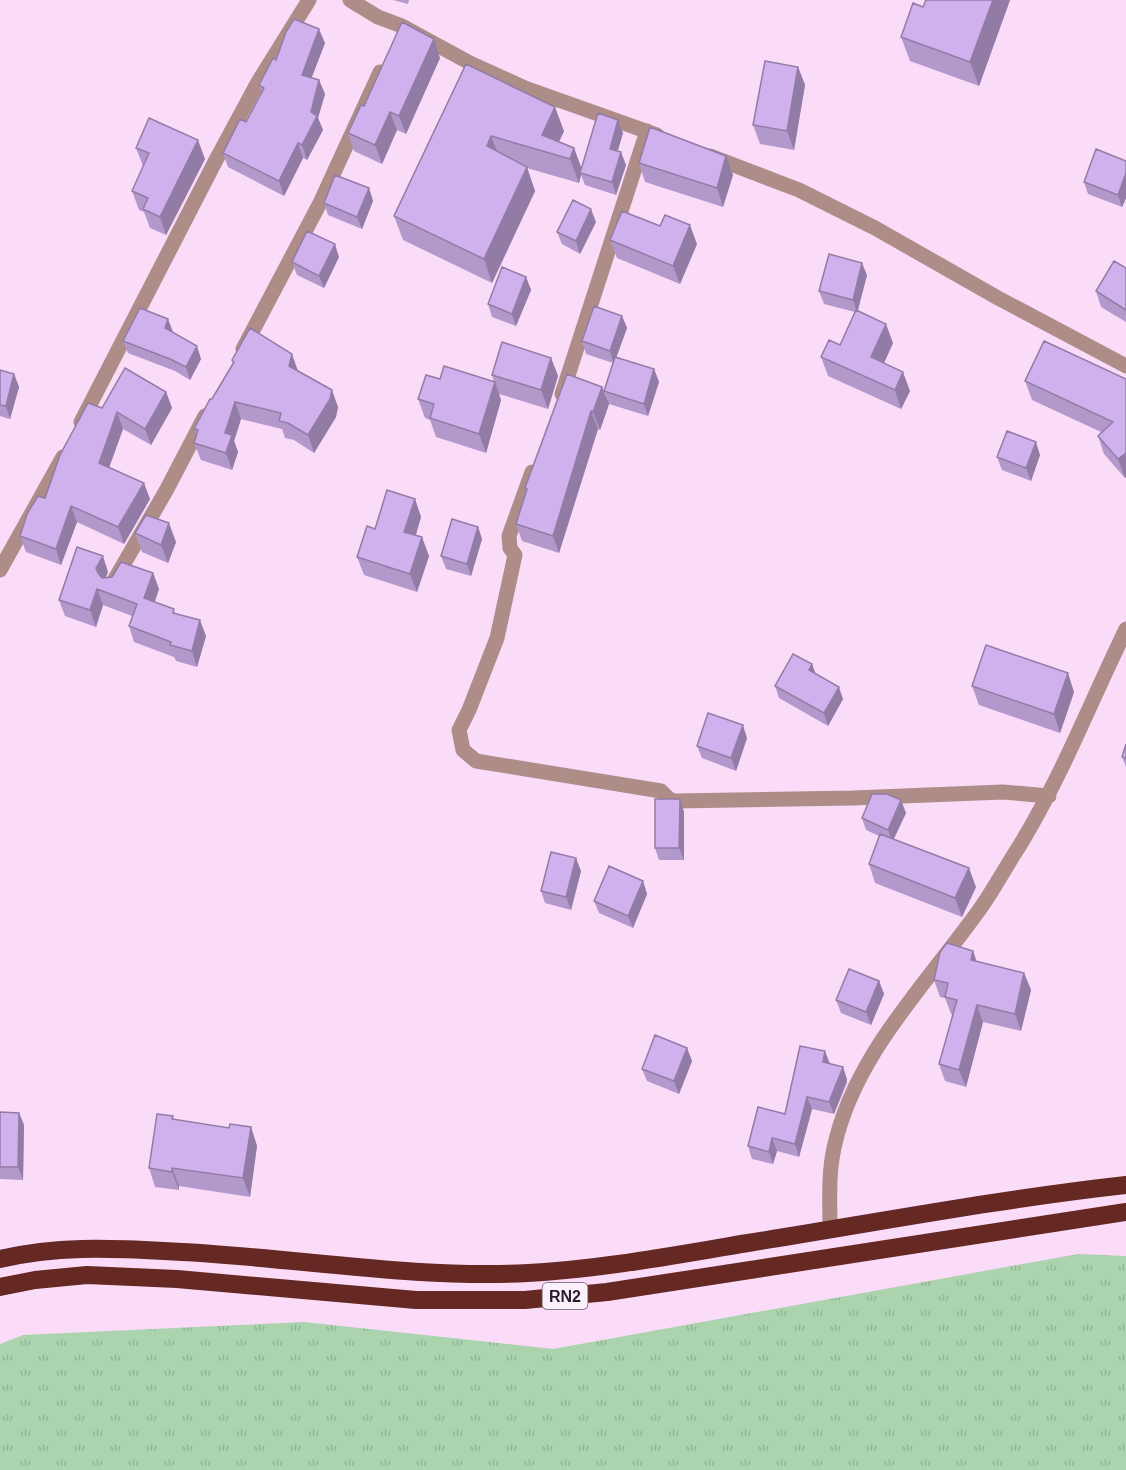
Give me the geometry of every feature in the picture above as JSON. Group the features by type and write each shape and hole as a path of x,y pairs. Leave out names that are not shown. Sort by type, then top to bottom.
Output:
{"highway":[{"name":"RN2","path":"0,1259 34,1251 103,1248 212,1253 367,1268 451,1273 528,1273 605,1267 1126,1185"},
{"name":"RN2","path":"0,1287 36,1280 87,1275 177,1279 416,1300 525,1300 607,1292 1126,1212"}],"street":[{"path":"0,570 67,450 226,140 258,82 309,0"},
{"path":"350,0 399,31 525,88 668,139"},
{"path":"237,360 320,203 387,57"},
{"path":"557,412 647,131"},
{"path":"699,151 799,190 875,228 998,298 1126,366"},
{"path":"112,585 167,489 214,399"},
{"path":"537,460 509,536 510,548 515,555 497,638 459,730 463,750 476,761 661,791 669,799 675,801 853,798 1002,792 1049,796"},
{"path":"830,1230 830,1174 834,1149 844,1111 864,1070 880,1041 982,905 1049,796 1126,629"}],"green space":[{"path":"1078,1254 1126,1256 1126,1470 0,1470 0,1344 23,1335 304,1322 553,1349"}],"building":[{"path":"926,0 993,0 970,62 901,37 913,3 923,7"},
{"path":"294,19 319,29 302,75 319,80 311,112 317,116 302,145 298,143 279,181 223,153 240,119 246,122 264,88 259,85 273,58 276,60 286,32"},
{"path":"402,22 434,39 399,116 390,112 375,145 348,133 361,105 364,106"},
{"path":"765,61 798,67 787,131 753,125"},
{"path":"466,64 555,107 542,135 574,148 570,159 491,136 487,146 527,167 484,259 394,216"},
{"path":"598,113 618,120 610,149 621,152 612,182 580,173"},
{"path":"149,118 198,140 160,217 143,209 148,198 132,191 149,153 136,148"},
{"path":"650,127 726,156 717,188 639,163"},
{"path":"1096,149 1126,161 1126,173 1118,195 1084,182"},
{"path":"335,175 369,188 357,217 324,203"},
{"path":"573,200 591,209 576,241 557,232"},
{"path":"622,211 660,226 665,215 690,225 673,266 610,240"},
{"path":"307,231 335,244 319,276 292,262"},
{"path":"829,254 862,263 853,300 819,291"},
{"path":"1114,261 1126,268 1126,310 1096,291"},
{"path":"502,267 526,277 512,314 488,304"},
{"path":"594,306 622,316 610,351 582,341"},
{"path":"140,308 168,319 165,328 197,346 186,367 123,341"},
{"path":"856,310 886,324 871,357 903,372 895,390 821,357 829,340 840,345"},
{"path":"250,328 292,354 289,366 332,390 330,399 308,435 288,423 279,421 281,413 235,402 225,433 232,435 226,453 194,443 198,430 194,429 234,362 232,360"},
{"path":"1044,341 1126,379 1126,453 1118,459 1098,436 1113,422 1025,381"},
{"path":"502,342 551,358 541,390 492,375"},
{"path":"615,357 654,369 644,404 604,391"},
{"path":"444,366 495,382 479,434 430,418 434,404 418,399 426,375 440,379"},
{"path":"125,368 166,392 145,429 117,412 99,463 144,483 118,527 71,506 56,549 20,536 27,514 38,496 45,498 60,455 88,403 102,408"},
{"path":"0,370 14,374 6,406 0,405"},
{"path":"567,374 602,387 593,412 591,411 553,536 516,524 527,489 525,488"},
{"path":"1007,431 1036,442 1026,468 997,457"},
{"path":"387,490 415,499 404,532 422,537 410,574 357,557 367,526 375,529"},
{"path":"146,515 169,523 161,545 135,533"},
{"path":"452,519 478,527 467,564 441,556"},
{"path":"77,547 103,556 96,568 102,578 112,577 121,562 153,573 144,598 174,609 173,613 200,620 192,651 170,645 171,642 129,626 137,604 97,589 90,610 59,600"},
{"path":"986,645 1068,673 1054,714 972,686"},
{"path":"793,654 812,664 809,670 839,687 824,713 775,686"},
{"path":"708,713 743,725 731,758 697,746"},
{"path":"1126,744 1126,758 1122,757"},
{"path":"872,794 887,794 901,800 888,830 862,818"},
{"path":"655,799 680,799 679,848 655,848"},
{"path":"880,834 969,868 955,898 869,864"},
{"path":"551,852 576,858 566,897 541,891"},
{"path":"609,866 643,881 628,916 594,901"},
{"path":"947,943 973,951 971,960 1024,973 1015,1014 977,1005 959,1070 939,1064 957,1000 945,997 948,983 934,980 940,952"},
{"path":"849,969 879,981 866,1012 836,1000"},
{"path":"655,1035 687,1048 674,1081 642,1069"},
{"path":"800,1046 825,1051 823,1062 843,1067 829,1102 807,1097 795,1144 772,1138 769,1152 748,1146 758,1107 785,1114"},
{"path":"0,1112 19,1113 18,1167 0,1167"},
{"path":"157,1114 173,1116 172,1119 229,1128 230,1124 251,1127 243,1178 172,1168 172,1172 149,1168"}]}
